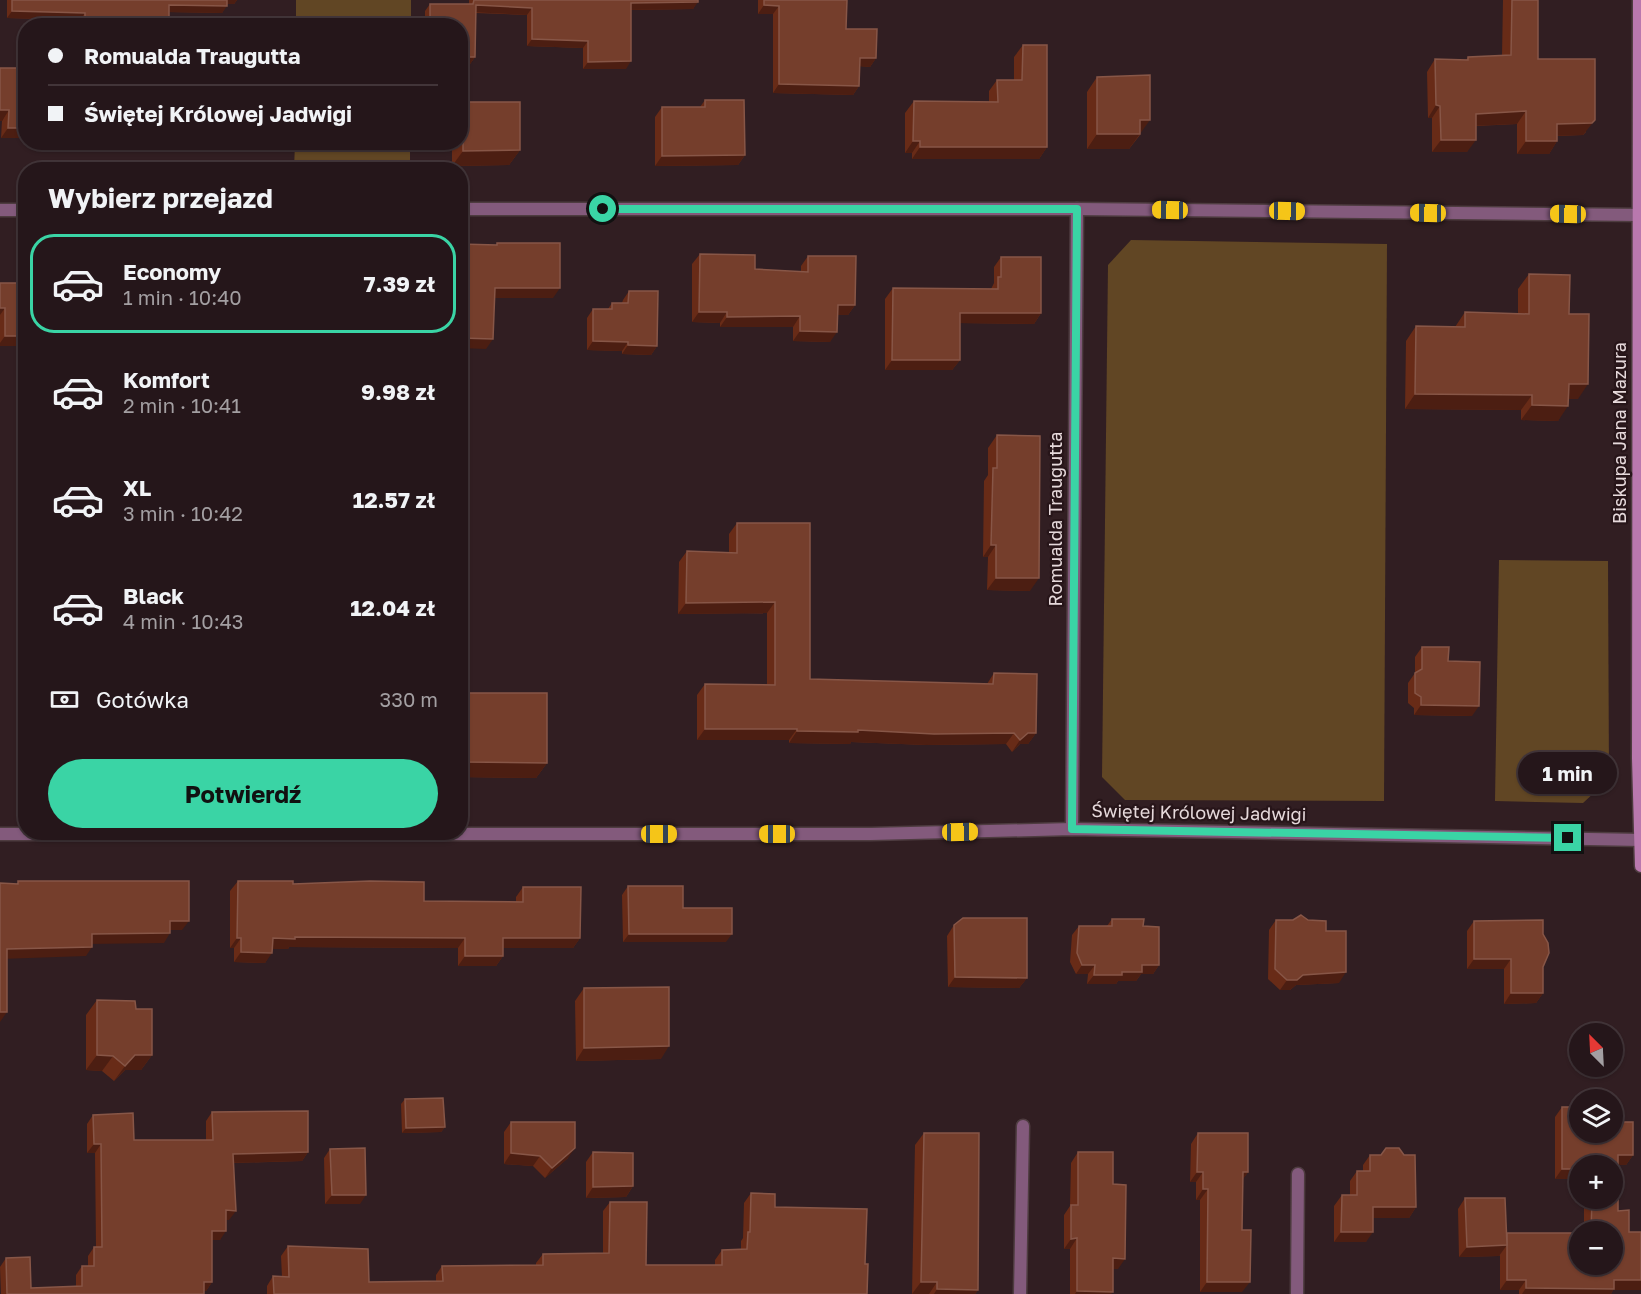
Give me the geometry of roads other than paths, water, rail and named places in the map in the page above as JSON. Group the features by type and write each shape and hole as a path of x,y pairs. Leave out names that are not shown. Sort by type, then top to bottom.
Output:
{"street":[{"name":"Biskupa Jana Mazura","path":"1639,0 1641,866"},
{"path":"468,209 1077,209 1640,215"},
{"name":"Romualda Traugutta","path":"1072,829 1077,209"},
{"path":"0,210 18,210"},
{"name":"Świętej Królowej Jadwigi","path":"468,834 871,834 1072,829 1640,840"},
{"name":"Świętej Królowej Jadwigi","path":"0,834 18,834"},
{"path":"1020,1294 1023,1126"},
{"path":"1297,1294 1298,1174"}]}
